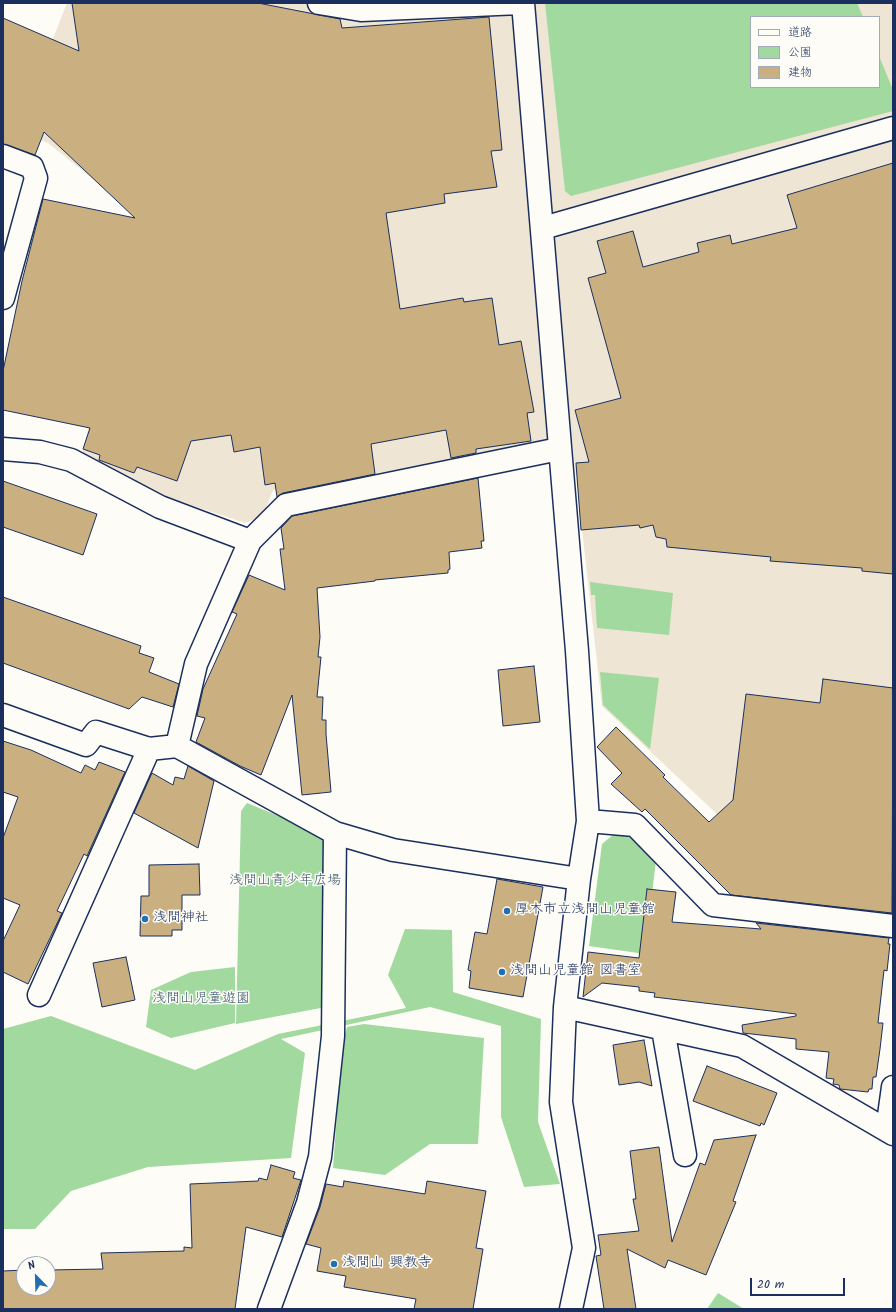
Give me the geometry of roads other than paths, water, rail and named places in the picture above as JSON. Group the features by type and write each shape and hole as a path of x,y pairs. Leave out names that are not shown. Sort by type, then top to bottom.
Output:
{"street":[{"path":"319,3 361,10 521,3 543,228 559,449 577,651 588,821 579,879 564,1007 560,1102 584,1248 571,1309"},
{"path":"543,228 893,128"},
{"path":"3,156 32,167 36,178 3,298"},
{"path":"3,449 40,452 71,460 160,507 250,541"},
{"path":"177,746 196,664 250,541 286,505 559,449"},
{"path":"3,715 86,745 96,732 149,749 177,746 335,833 393,850 579,879"},
{"path":"39,995 149,749"},
{"path":"588,821 635,825 713,905 893,926"},
{"path":"269,1309 308,1203 320,1157 333,1036 335,833"},
{"path":"564,1007 742,1046 890,1132 893,1087"},
{"path":"663,1029 685,1155"}],"place":[{"name":"厚木市立浅間山児童館","path":"507,911"},
{"name":"浅間神社","path":"145,919"},
{"name":"浅間山児童館 図書室","path":"502,972"},
{"name":"浅間山 興教寺","path":"334,1264"}],"park label":[{"name":"浅間山青少年広場","path":"285,882"},
{"name":"浅間山児童遊園","path":"201,1000"}]}
